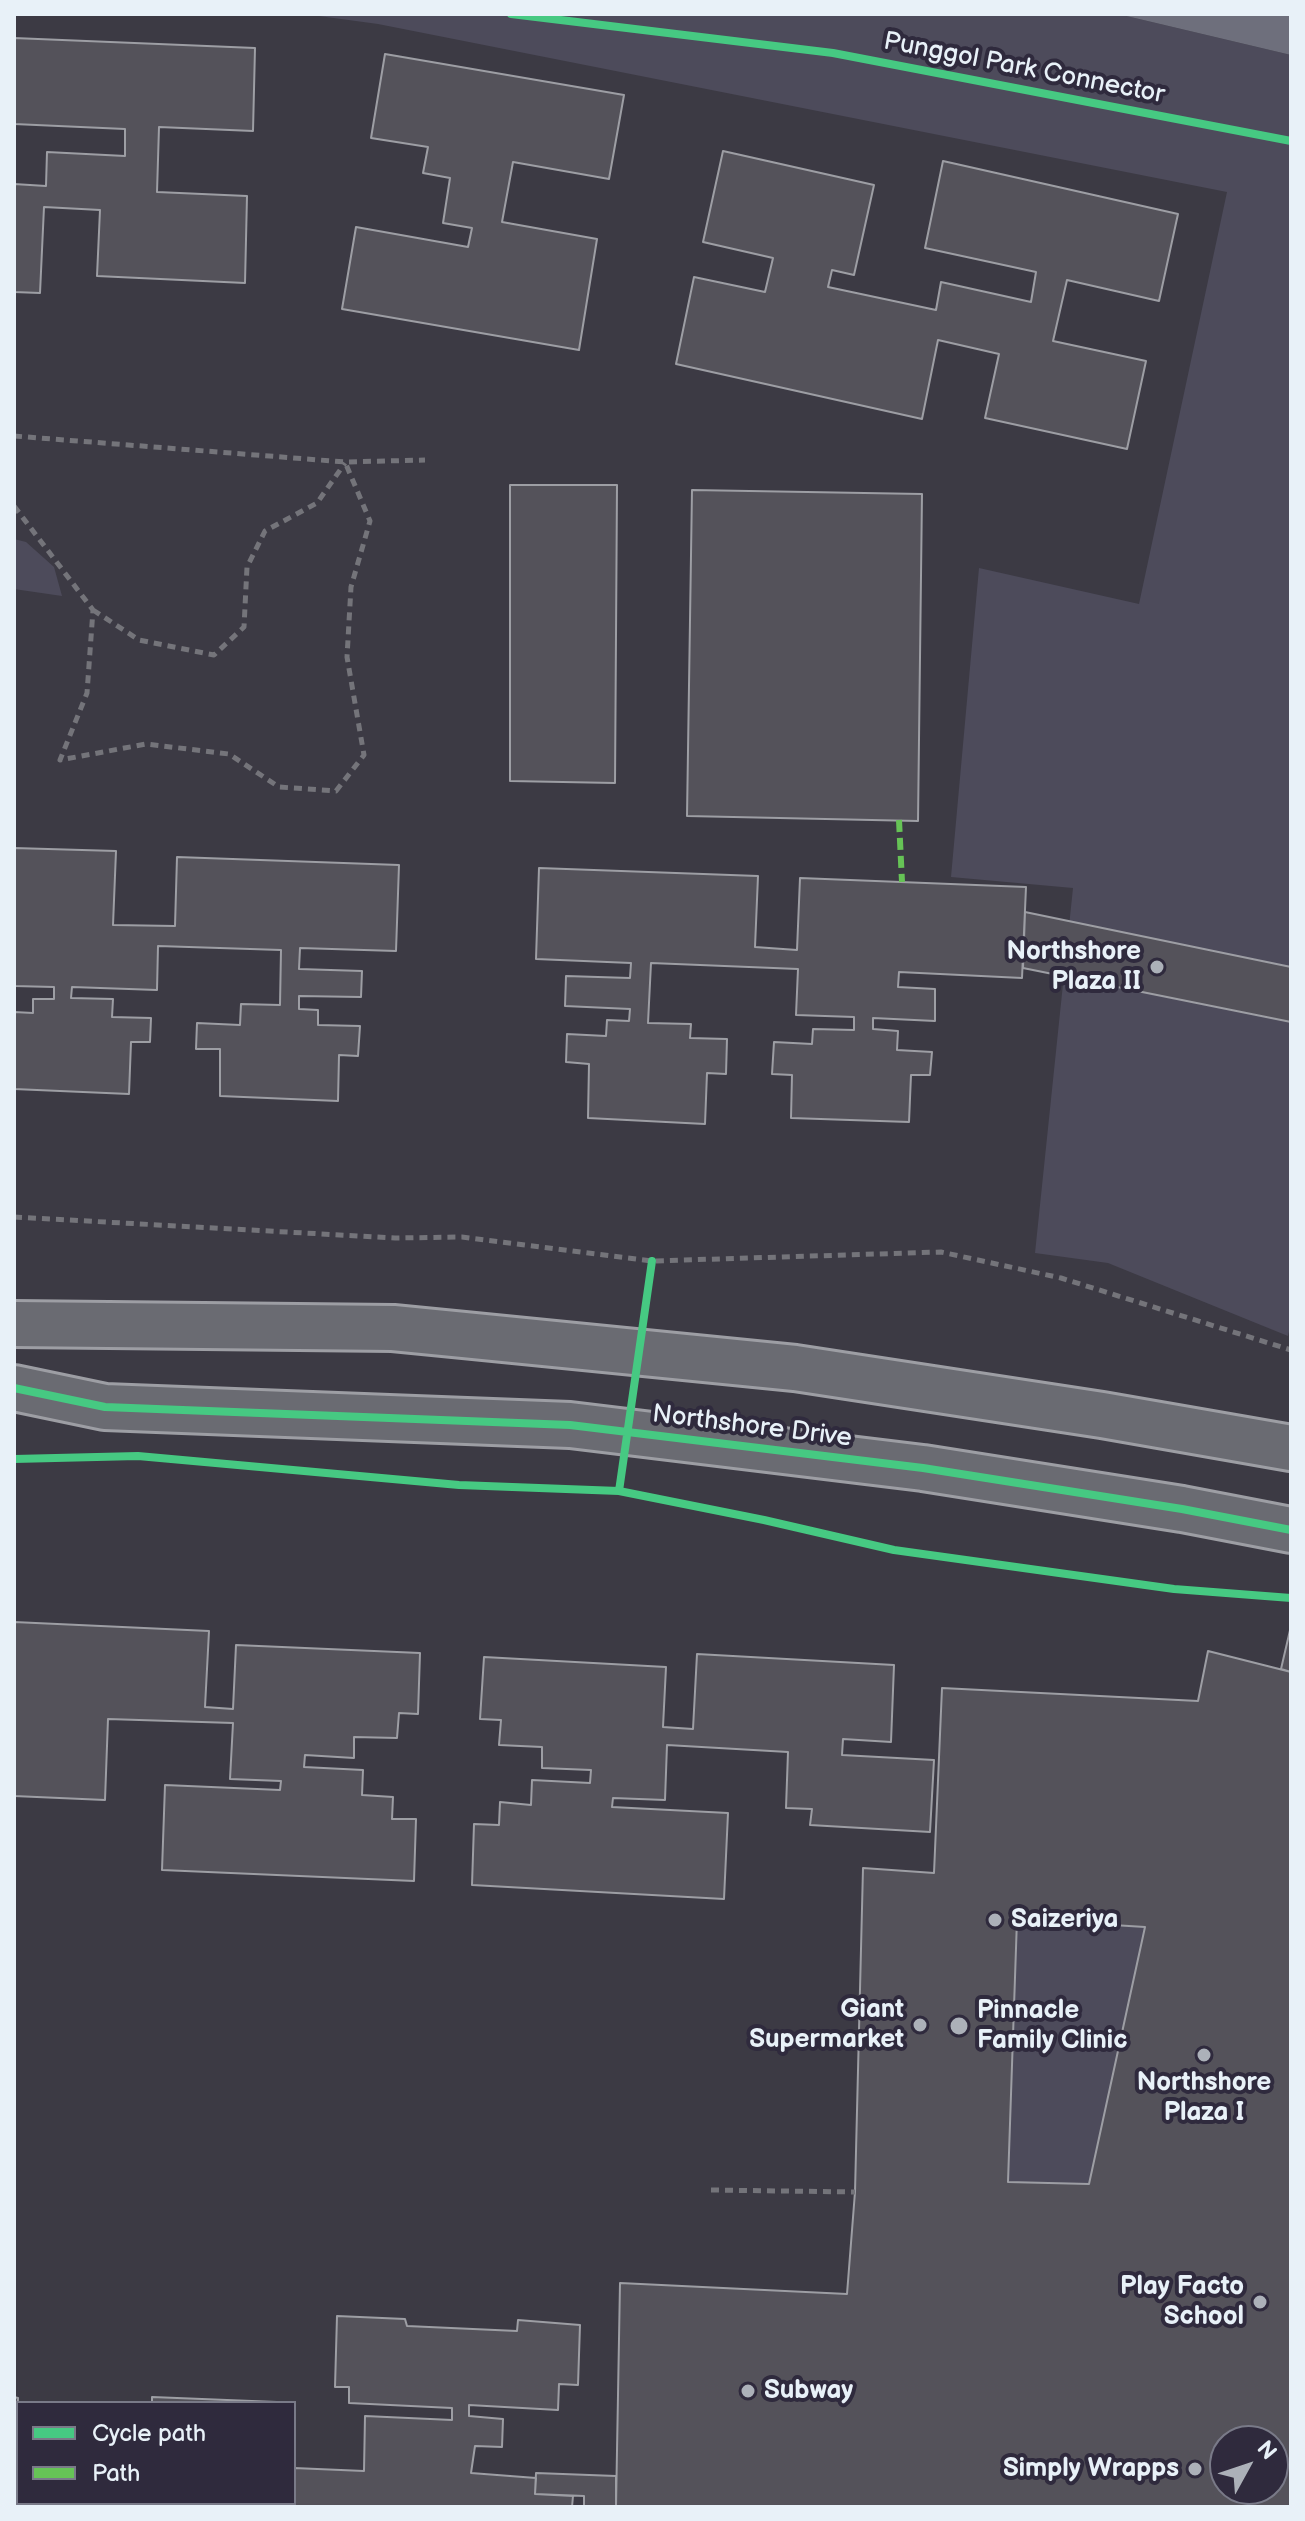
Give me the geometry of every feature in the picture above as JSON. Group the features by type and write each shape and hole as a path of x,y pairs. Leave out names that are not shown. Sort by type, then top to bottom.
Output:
{"street":[{"path":"14,1324 393,1328 810,1371 1102,1415 1291,1448"},
{"name":"Northshore Drive","path":"14,1388 105,1407 570,1425 923,1468 1182,1509 1291,1530"}],"path":[{"path":"14,436 345,462 425,460"},
{"path":"93,610 87,693 60,760 146,744 201,750 229,754 279,787 336,791 364,755 347,657 351,587 370,521 345,462"},
{"path":"14,506 93,610 139,640 214,655 244,627 247,567 265,531 317,503 345,462"},
{"path":"14,1217 395,1238 462,1237 652,1261 941,1252 1061,1278 1291,1350"},
{"path":"637,1352 652,1261"},
{"path":"711,2190 855,2192"}],"shaded area":[{"path":"304,14 1118,14 1291,55 1291,1322 1288,1336 1108,1263 1035,1253 1073,888 951,877 979,568 1139,604 1227,192 378,24"},
{"path":"1118,14 1291,14 1291,55"},
{"path":"14,539 26,542 54,567 62,596 14,589"},
{"path":"1017,1919 1145,1927 1089,2184 1008,2182"}],"building":[{"path":"14,38 255,48 253,131 159,127 157,192 247,196 245,283 97,276 100,210 44,207 40,293 14,292 14,184 46,186 47,152 125,156 125,129 14,124"},
{"path":"385,54 624,95 609,179 513,162 502,222 597,239 579,350 342,309 356,227 468,247 472,228 443,223 450,178 423,173 428,147 371,138"},
{"path":"723,151 874,185 854,275 832,270 828,287 936,310 941,282 1031,302 1036,272 925,248 943,161 1178,214 1159,301 1067,280 1053,341 1146,361 1127,449 985,418 999,354 938,340 922,419 676,364 694,277 765,292 773,258 703,242"},
{"path":"510,485 617,485 615,783 510,781"},
{"path":"692,490 922,494 918,821 687,816"},
{"path":"14,848 116,851 113,925 175,926 177,857 399,865 396,951 300,948 299,969 362,971 361,997 299,996 299,1009 318,1010 318,1025 360,1026 358,1056 339,1055 338,1101 220,1096 220,1049 196,1049 197,1023 240,1025 241,1004 280,1005 281,950 158,946 157,990 72,987 71,998 113,999 112,1017 151,1018 150,1042 131,1042 129,1094 14,1089 14,1012 33,1013 33,999 54,999 54,987 14,986"},
{"path":"539,868 758,876 755,947 797,950 800,878 1026,887 1022,978 899,972 898,987 935,989 935,1021 873,1018 873,1029 898,1031 897,1050 932,1052 930,1075 911,1075 909,1122 791,1118 792,1075 772,1074 774,1042 812,1044 813,1029 854,1030 854,1017 796,1015 798,969 651,963 648,1023 691,1024 690,1038 727,1039 726,1074 707,1073 705,1124 588,1118 589,1064 566,1062 567,1034 606,1036 607,1020 629,1021 630,1009 565,1006 566,976 630,978 631,963 536,959"},
{"name":"Northshore Plaza II","path":"1025,912 1291,967 1291,1022 1023,968"},
{"path":"14,1622 209,1631 205,1707 233,1709 236,1645 420,1653 418,1714 399,1713 397,1738 354,1737 354,1758 305,1755 304,1767 363,1770 362,1795 393,1797 392,1819 416,1819 414,1881 162,1870 165,1785 280,1790 281,1781 230,1779 233,1723 108,1719 105,1800 14,1796"},
{"path":"1291,1626 1291,1672 1281,1669"},
{"name":"Northshore Plaza I","path":"1208,1651 1291,1672 1291,2507 616,2507 620,2283 847,2294 855,2192 863,1868 934,1873 942,1688 1198,1701","holes":["1017,1919 1145,1927 1089,2184 1008,2182"]},
{"path":"697,1654 894,1665 891,1742 843,1739 842,1755 934,1760 930,1832 810,1825 812,1809 786,1808 788,1752 667,1745 665,1800 613,1798 612,1807 728,1813 724,1899 472,1885 474,1824 499,1825 500,1802 531,1805 532,1780 590,1783 591,1770 542,1768 542,1747 499,1745 501,1720 480,1719 484,1657 666,1667 663,1727 693,1729"},
{"path":"337,2316 405,2319 407,2326 517,2331 518,2320 580,2325 578,2385 559,2384 558,2410 469,2405 469,2416 503,2419 502,2447 475,2446 471,2473 536,2478 535,2494 573,2496 572,2507 278,2507 296,2505 296,2468 364,2471 365,2416 452,2420 452,2408 349,2403 349,2387 335,2387"},
{"path":"14,2397 18,2398 16,2505 74,2507 14,2507"},
{"path":"152,2397 252,2401 152,2401"},
{"path":"536,2473 616,2476 616,2507 584,2507 584,2496 535,2494"},
{"path":"83,2505 229,2505 229,2507"},
{"path":"239,2505 270,2505 270,2507"}],"marked path":[{"path":"899,820 902,882"}],"cycle path":[{"name":"Punggol Park Connector","path":"511,14 833,53 1291,141"},
{"path":"619,1491 652,1261"},
{"path":"14,1388 105,1407 570,1425 923,1468 1182,1509 1291,1530"},
{"path":"14,1459 138,1456 459,1485 619,1491 894,1550 1174,1589 1291,1598"}],"place":[{"name":"Northshore Plaza II","path":"1157,967"},
{"name":"Saizeriya","path":"995,1920"},
{"name":"Giant Supermarket","path":"920,2025"},
{"name":"Pinnacle Family Clinic","path":"959,2026"},
{"name":"Northshore Plaza I","path":"1204,2055"},
{"name":"Play Facto School","path":"1260,2302"},
{"name":"Subway","path":"748,2391"},
{"name":"Simply Wrapps","path":"1195,2469"}]}
